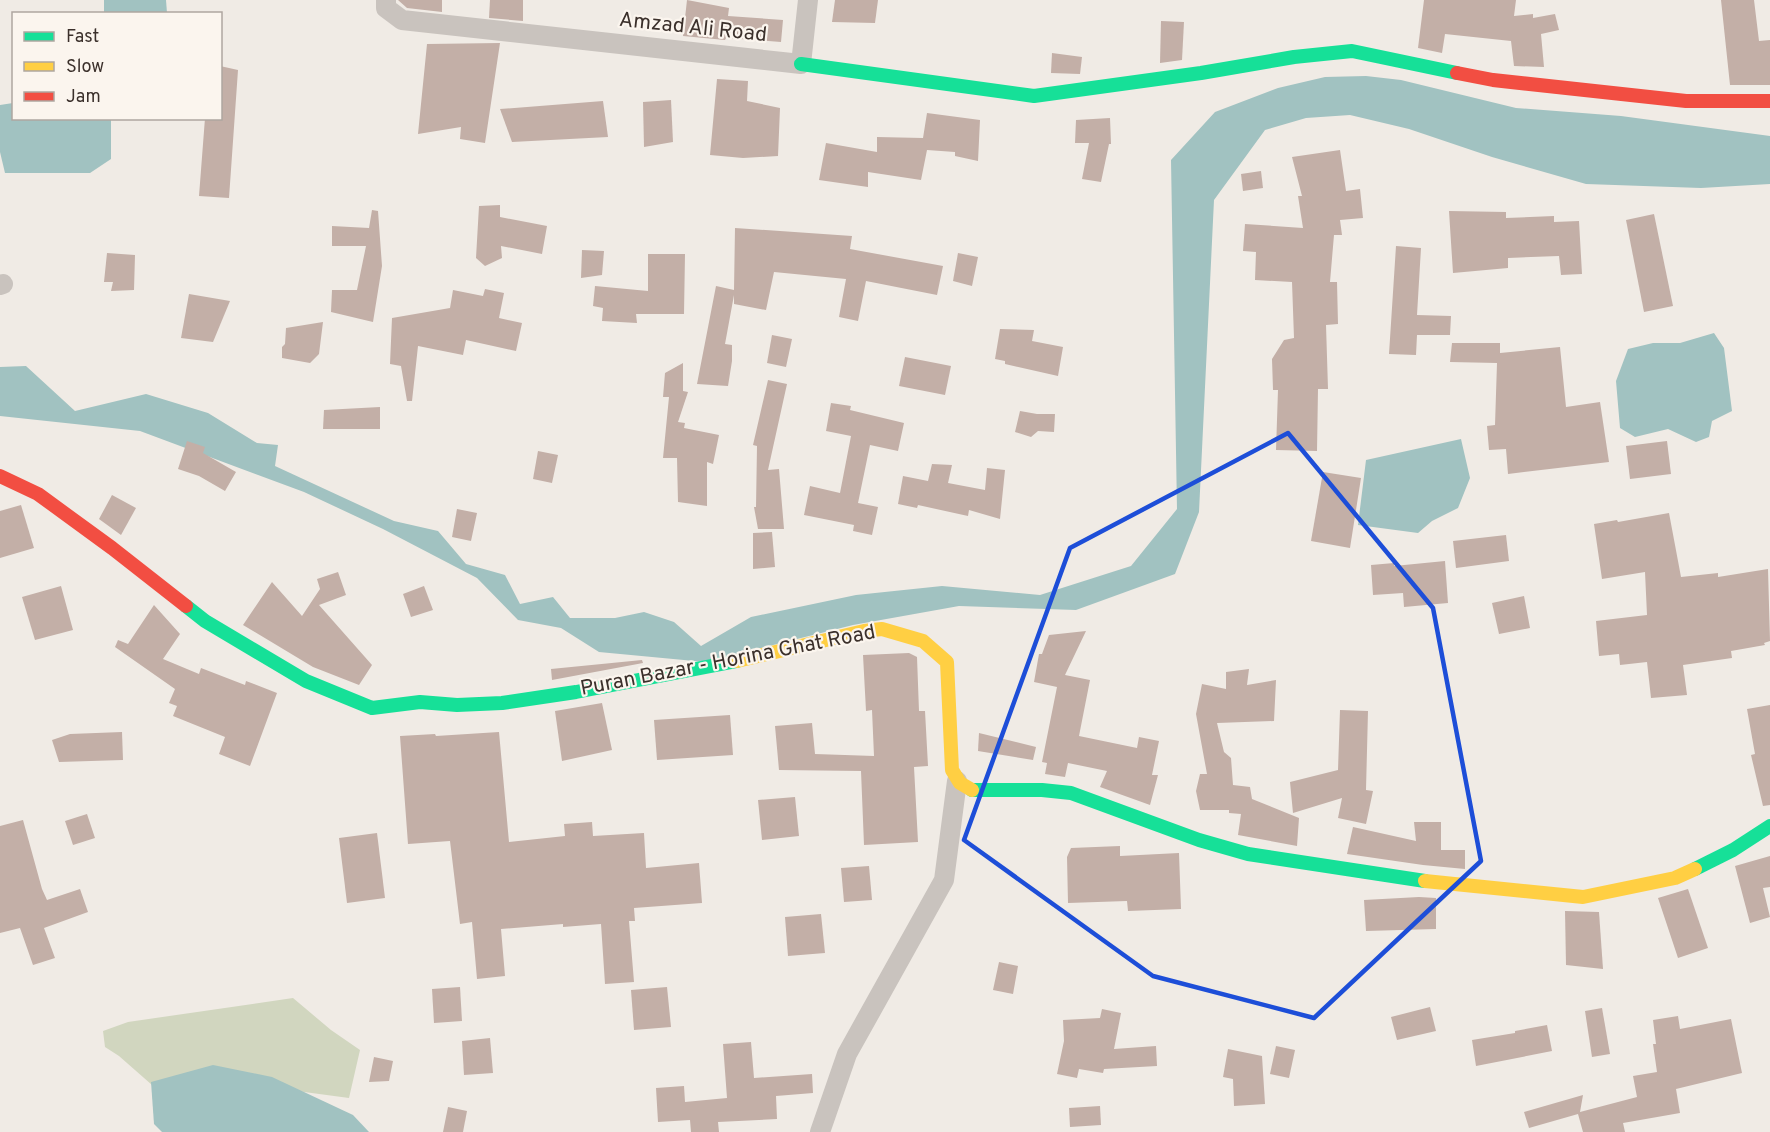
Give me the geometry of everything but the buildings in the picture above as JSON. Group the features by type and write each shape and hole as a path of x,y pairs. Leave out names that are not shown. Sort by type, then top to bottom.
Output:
{"main road":[{"path":"801,64 1034,96 1201,73 1294,57 1352,51 1493,80 1686,101 1770,100"},
{"name":"Puran Bazar - Horina Ghat Road","path":"0,476 38,494 112,548 205,621 306,681 372,708 420,702 457,705 502,703 576,692 729,663 882,629 923,641 947,662 952,770 957,781"},
{"path":"957,781 965,788 974,791 1042,790 1071,793 1199,840 1248,855 1421,882 1583,897 1676,878 1733,850 1770,826"}],"street":[{"name":"Amzad Ali Road","path":"386,0 386,8 402,20 801,64"},
{"path":"801,64 808,0"},
{"path":"820,1132 847,1054 944,880 957,781"}],"highlighted area":[{"path":"1288,433 1433,608 1481,861 1314,1018 1153,976 964,840 1070,548"}],"green space":[{"path":"293,998 331,1030 360,1050 349,1098 282,1089 160,1092 119,1056 105,1047 103,1031 128,1022"}],"water":[{"path":"104,0 166,0 167,12 104,12"},
{"path":"1366,76 1401,80 1516,108 1621,116 1770,136 1770,184 1701,188 1586,184 1492,157 1409,129 1350,115 1306,118 1265,130 1214,200 1199,512 1175,574 1076,610 959,606 853,625 705,662 599,652 561,628 518,620 477,578 383,529 304,492 140,431 0,416 0,367 26,366 75,411 146,394 208,413 257,443 278,445 275,466 394,521 438,531 466,564 505,575 520,604 553,597 570,618 615,618 644,612 674,622 701,646 751,617 856,595 942,586 1040,595 1131,566 1177,509 1171,160 1215,112 1278,88 1325,77"},
{"path":"12,103 12,120 111,120 111,159 90,173 5,173 0,152 0,105"},
{"path":"1714,333 1724,348 1732,411 1712,421 1709,437 1696,442 1668,429 1635,437 1620,428 1616,381 1628,349 1653,343 1680,343"},
{"path":"1461,439 1470,478 1458,508 1432,521 1418,533 1358,525 1366,460"},
{"path":"213,1065 272,1077 353,1115 369,1132 162,1132 154,1124 151,1082"}],"traffic: fast":[{"path":"801,64 1034,96 1201,73 1294,57 1352,51 1457,73"},
{"path":"186,606 205,621 306,681 372,708 420,702 457,705 502,703 576,692 737,661"},
{"path":"972,790 1042,790 1071,793 1199,840 1248,854 1425,881"},
{"path":"1695,869 1733,850 1770,826"}],"traffic: slow":[{"path":"737,661 864,631 882,629 923,641 947,662 952,770 960,783 972,790"},
{"path":"1425,881 1583,897 1675,878 1695,869"}],"traffic: jam":[{"path":"1457,73 1493,80 1686,101 1770,101"},
{"path":"0,476 38,494 186,606"}]}
